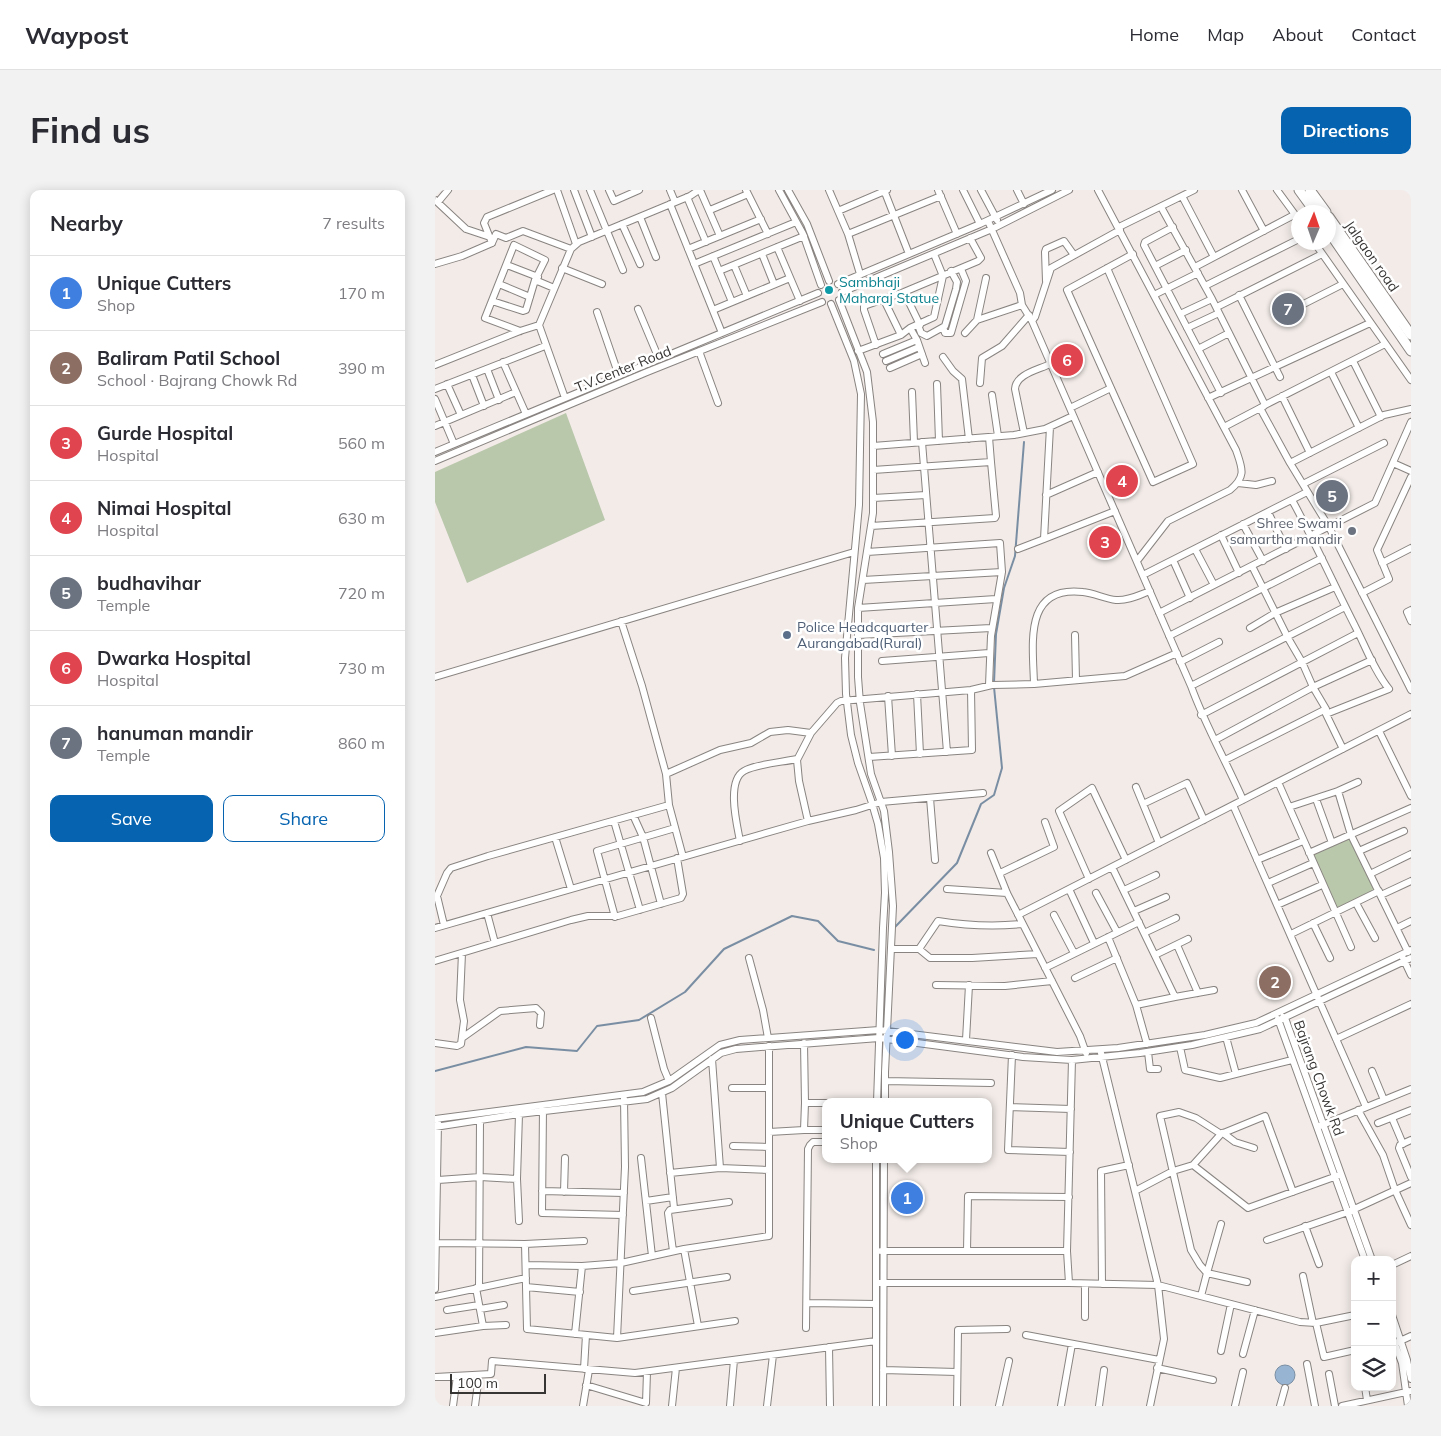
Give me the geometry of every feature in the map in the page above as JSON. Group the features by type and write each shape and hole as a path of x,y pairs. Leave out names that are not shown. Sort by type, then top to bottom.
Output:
{"highway":[{"path":"1299,190 1310,205"},
{"path":"1310,190 1321,205"},
{"name":"Jalgaon road","path":"1336,227 1411,336"},
{"name":"Jalgaon road","path":"1336,242 1411,351"}],"street":[{"path":"448,190 436,201 466,229 491,240"},
{"path":"491,240 485,223 487,217 553,190"},
{"path":"557,190 573,247"},
{"path":"574,190 593,236"},
{"path":"590,190 623,270"},
{"path":"609,190 614,201 639,190"},
{"path":"670,190 672,203 688,249 722,333"},
{"path":"565,398 539,325 562,268 573,247 593,236 699,190 720,236"},
{"path":"779,190 804,236 821,285 818,293 822,302 831,304 839,300"},
{"path":"788,190 807,224 829,281"},
{"path":"829,190 848,234 860,274"},
{"path":"838,210 885,190 909,254"},
{"path":"963,190 980,224"},
{"path":"981,190 1000,226"},
{"path":"1017,190 1024,204"},
{"path":"821,285 829,281 838,284 987,221 1052,190"},
{"path":"885,1098 893,906 892,881 884,811 871,774 860,699 858,636 859,608 871,526 873,498 873,422 867,372 839,300 842,292 1000,226 1069,190"},
{"path":"1098,190 1236,450 1242,469 1242,476 1238,483 1230,490 1168,521 1137,562"},
{"path":"980,383 982,358 1002,346 1030,318 1035,318 1051,268 1119,228 1194,190"},
{"path":"1242,190 1264,231"},
{"path":"1277,190 1291,211"},
{"path":"709,210 747,192 768,234"},
{"path":"848,234 895,215 939,193 957,234"},
{"path":"689,194 706,242"},
{"path":"1182,196 1214,257"},
{"path":"1161,207 1218,310 1290,463 1329,527 1411,690"},
{"path":"639,217 656,257"},
{"path":"688,249 761,219"},
{"path":"1154,295 1197,270 1214,257 1264,231 1291,220"},
{"path":"987,221 1020,293 1022,305 1051,364 1177,653 1201,715 1206,721 1243,800"},
{"path":"694,264 797,222"},
{"path":"622,224 640,264"},
{"path":"1173,227 1144,243 1221,393"},
{"path":"435,264 462,256 491,240 496,234 506,238 523,231 573,247"},
{"path":"719,271 804,236"},
{"path":"876,345 863,308 864,306 904,292 951,271 961,269 981,258 970,238"},
{"path":"1047,282 1045,278 1046,249 1064,241 1074,256"},
{"path":"1205,286 1291,243"},
{"path":"492,301 523,311 526,310 545,260 514,245 485,318 520,331"},
{"path":"777,247 800,301"},
{"path":"1155,266 1186,250"},
{"path":"1319,250 1411,380"},
{"path":"762,254 774,284"},
{"path":"858,351 901,335 910,328 934,317 943,276 934,254"},
{"path":"1107,268 1193,464 1153,482 1067,290 1107,268 1133,254"},
{"path":"1187,328 1239,296 1322,254"},
{"path":"713,256 732,302"},
{"path":"507,265 537,278 554,288"},
{"path":"733,265 747,296"},
{"path":"562,268 602,284"},
{"path":"943,327 945,333 951,333 966,285 961,269"},
{"path":"904,292 921,333 927,336 943,327 950,312 957,282 951,271"},
{"path":"713,310 790,278"},
{"path":"977,320 986,278"},
{"path":"499,284 530,297"},
{"path":"838,284 842,292"},
{"path":"1284,314 1343,284"},
{"name":"T.V.Center Road","path":"435,452 818,293"},
{"path":"1239,296 1280,377"},
{"path":"1180,314 1212,299"},
{"path":"884,300 901,335"},
{"name":"T.V.Center Road","path":"435,461 822,302"},
{"path":"831,304 854,361 861,394 859,505 845,658 851,735 858,763 873,805 884,858 885,894 877,1098"},
{"path":"965,333 977,320 1022,305"},
{"path":"638,309 659,359"},
{"path":"597,312 619,376"},
{"path":"1209,398 1370,323"},
{"path":"435,365 539,325"},
{"path":"910,328 925,363"},
{"path":"1198,349 1229,333"},
{"path":"884,357 918,343"},
{"path":"1224,427 1385,344"},
{"path":"435,389 545,346"},
{"path":"699,351 717,403"},
{"path":"890,368 922,354"},
{"path":"943,357 953,371 962,379 969,439"},
{"path":"1353,360 1381,416"},
{"path":"503,362 526,414"},
{"path":"1024,433 1015,389 1016,382 1021,377 1051,364"},
{"path":"487,369 499,400"},
{"path":"1331,372 1359,428"},
{"path":"472,375 483,406"},
{"path":"447,384 461,415"},
{"path":"937,384 939,441"},
{"path":"1070,408 1111,388"},
{"path":"435,426 516,392"},
{"path":"912,392 915,442"},
{"path":"992,395 997,436"},
{"path":"1282,396 1310,453"},
{"path":"435,399 454,444"},
{"path":"1290,463 1381,416 1411,409"},
{"path":"873,446 1024,433 1050,427 1073,416"},
{"path":"1159,613 1375,504 1411,422"},
{"path":"1044,539 1050,427"},
{"path":"871,526 996,517 989,437"},
{"path":"922,442 947,752"},
{"path":"1303,484 1384,443"},
{"path":"873,470 991,462"},
{"path":"1393,463 1411,471"},
{"path":"1046,495 1098,472"},
{"path":"1362,593 1389,580 1377,550 1411,477"},
{"path":"1238,483 1256,485 1272,481"},
{"path":"1143,575 1307,492"},
{"path":"873,498 927,495"},
{"path":"1225,760 1326,712 1389,689 1358,633 1312,536 1292,500"},
{"path":"1018,549 1115,511"},
{"path":"1268,512 1286,549"},
{"path":"1243,524 1263,561"},
{"path":"1221,535 1239,573"},
{"path":"867,552 1000,543 1002,572 991,628 989,654 993,685"},
{"path":"1195,548 1214,586"},
{"path":"1382,562 1411,548"},
{"path":"435,677 854,552"},
{"path":"1169,636 1322,558"},
{"path":"1173,560 1190,598"},
{"path":"1252,566 1302,662 1343,749"},
{"path":"863,580 1002,572"},
{"path":"1250,628 1275,613 1335,587"},
{"path":"1034,684 1033,636 1038,610 1043,602 1051,596 1068,592 1092,593 1118,600 1128,599 1149,591"},
{"path":"859,608 996,599"},
{"path":"1191,686 1288,638 1345,607"},
{"path":"1411,610 1407,612 1411,621"},
{"path":"435,961 580,918 615,916 683,896 680,858 669,805 666,774 642,686 621,621"},
{"path":"858,636 991,628"},
{"path":"1201,715 1358,633"},
{"path":"1075,635 1076,680"},
{"path":"1180,662 1219,642"},
{"path":"808,821 799,781 797,759 811,733 837,703 847,700 971,690 993,685 1034,684 1125,676 1177,653"},
{"path":"882,661 989,654"},
{"path":"1215,740 1313,687 1372,660"},
{"path":"869,757 973,749 971,690"},
{"path":"917,694 920,754"},
{"path":"889,696 892,756"},
{"path":"1018,915 1411,714"},
{"path":"666,774 720,750 751,743 770,732 788,730 811,733"},
{"path":"1379,731 1411,796"},
{"path":"740,841 734,810 734,794 739,774 749,769 797,759"},
{"path":"1403,779 1411,777"},
{"path":"1278,782 1351,947"},
{"path":"1289,807 1316,799 1358,782"},
{"path":"1143,804 1187,783 1204,820"},
{"path":"1135,787 1159,843"},
{"path":"1089,879 1059,811 1092,788 1126,860"},
{"path":"1337,791 1351,835 1397,928 1407,955 1411,975"},
{"path":"435,928 808,821 881,802 983,793"},
{"path":"930,798 935,860"},
{"path":"1316,799 1332,843"},
{"path":"444,926 437,896 449,871 488,856 669,805"},
{"path":"1233,806 1367,1107"},
{"path":"1309,853 1411,808"},
{"path":"633,815 643,837 661,904"},
{"path":"614,821 640,910"},
{"path":"999,873 1055,847 1045,822"},
{"path":"615,916 597,850 675,828"},
{"path":"1359,851 1404,831"},
{"path":"555,837 571,889"},
{"path":"1257,860 1303,841"},
{"path":"991,854 1022,924 1080,1036 1087,1059"},
{"path":"1370,874 1411,854"},
{"path":"1268,883 1313,864"},
{"path":"1112,867 1175,997"},
{"path":"1123,890 1156,875"},
{"path":"1291,934 1356,903 1411,880"},
{"path":"1277,905 1322,885"},
{"path":"947,889 1007,893"},
{"path":"1069,889 1094,943"},
{"path":"1096,893 1117,932"},
{"path":"1134,911 1166,897"},
{"path":"1356,903 1375,938"},
{"path":"487,913 495,943"},
{"path":"1054,915 1074,953"},
{"path":"1144,933 1176,918"},
{"path":"919,949 938,921 967,926 991,927 1022,924"},
{"path":"1397,928 1411,921"},
{"path":"1045,968 1139,922"},
{"path":"1313,923 1330,958"},
{"path":"1108,937 1137,1005 1147,1044"},
{"path":"1155,955 1188,939"},
{"path":"1177,945 1198,992"},
{"path":"891,950 919,949 930,958 1037,954"},
{"path":"435,1043 459,1045 462,1038 464,1021 460,1000 462,953"},
{"path":"437,1127 643,1092 669,1080 720,1045 729,1041 879,1030 1057,1052 1100,1050 1205,1035 1256,1023 1407,955"},
{"path":"435,1289 437,1119 647,1100 672,1088 721,1053 756,1047 879,1038 1012,1055 1072,1060 1180,1047 1260,1029 1278,1022 1407,955"},
{"path":"749,958 768,1038"},
{"path":"1075,978 1117,958"},
{"path":"936,985 1005,986 1051,981"},
{"path":"965,1040 968,986"},
{"path":"1137,1005 1214,990"},
{"path":"1336,1039 1411,1004"},
{"path":"462,1038 503,1010 537,1008 541,1013 540,1025"},
{"name":"Bajrang Chowk Rd","path":"1277,1013 1285,1018 1364,1256"},
{"name":"Bajrang Chowk Rd","path":"1277,1013 1278,1022 1292,1060 1320,1126"},
{"path":"651,1018 663,1069 669,1080"},
{"path":"1226,1037 1236,1074"},
{"path":"755,1039 756,1047"},
{"path":"804,1043 804,1130"},
{"path":"526,1265 582,1266 621,1263 684,1248 769,1236 769,1046"},
{"path":"1180,1047 1185,1070 1220,1078 1292,1060"},
{"path":"1100,1050 1158,1285 1164,1339 1150,1406"},
{"path":"1148,1052 1150,1069 1158,1069"},
{"path":"1012,1055 1008,1150 1070,1152"},
{"path":"713,1059 720,1168"},
{"path":"1069,1283 1067,1251 1072,1060"},
{"path":"1372,1071 1384,1100"},
{"path":"885,1081 991,1082"},
{"path":"732,1088 769,1088"},
{"path":"1320,1126 1411,1089"},
{"path":"662,1093 675,1208"},
{"path":"617,1338 624,1193 624,1094"},
{"path":"805,1103 822,1103"},
{"path":"543,1108 542,1213 623,1214"},
{"path":"1010,1108 1071,1109"},
{"path":"1358,1110 1383,1155 1395,1190 1411,1225"},
{"path":"1378,1123 1411,1110"},
{"path":"1247,1282 1207,1273 1191,1250 1160,1116 1179,1112 1196,1118 1235,1142 1254,1148"},
{"path":"519,1114 517,1179 519,1221"},
{"path":"1135,1190 1173,1171 1193,1165 1222,1134 1265,1116 1293,1192"},
{"path":"1392,1118 1403,1144"},
{"path":"480,1120 478,1288 483,1326"},
{"path":"769,1132 822,1130"},
{"path":"1411,1140 1399,1148 1408,1159 1411,1177"},
{"path":"806,1328 808,1149 813,1142 822,1142"},
{"path":"733,1146 769,1147"},
{"path":"564,1192 565,1158"},
{"path":"641,1158 652,1256"},
{"path":"877,1163 883,1406"},
{"path":"880,1251 884,1163"},
{"path":"1102,1284 1101,1171 1129,1165"},
{"path":"1193,1165 1248,1208 1338,1175"},
{"path":"671,1173 720,1168 769,1170"},
{"path":"437,1184 480,1177 517,1179"},
{"path":"1267,1240 1350,1210 1411,1183"},
{"path":"543,1191 624,1193"},
{"path":"967,1251 968,1196 1069,1197"},
{"path":"646,1201 673,1197"},
{"path":"673,1251 668,1213 670,1210 729,1202"},
{"path":"1404,1210 1411,1206"},
{"name":"Bajrang Chowk Rd","path":"1350,1210 1370,1256"},
{"path":"1201,1296 1221,1224"},
{"path":"1305,1226 1319,1264"},
{"path":"436,1243 525,1244 584,1241"},
{"path":"525,1244 527,1329 617,1338 735,1321"},
{"path":"684,1248 698,1326"},
{"path":"880,1251 1067,1251"},
{"path":"1396,1263 1411,1256"},
{"path":"575,1334 582,1266"},
{"path":"633,1291 727,1276"},
{"path":"1303,1276 1324,1357 1351,1351"},
{"path":"435,1298 526,1278"},
{"path":"880,1283 1158,1285 1300,1322 1314,1323 1351,1316"},
{"path":"876,1406 876,1304 880,1283"},
{"path":"1085,1284 1085,1317"},
{"path":"526,1287 579,1292"},
{"path":"807,1303 876,1304"},
{"path":"1221,1351 1231,1304"},
{"path":"447,1310 503,1305"},
{"path":"1243,1354 1255,1310"},
{"path":"435,1333 483,1326 506,1325"},
{"path":"957,1406 958,1330 1007,1329"},
{"path":"583,1406 586,1385 586,1335"},
{"path":"1026,1335 1159,1360"},
{"path":"1396,1339 1411,1336"},
{"path":"435,1378 491,1374 492,1361 635,1373 876,1341"},
{"path":"1396,1342 1411,1379"},
{"path":"1396,1342 1409,1391 1408,1406"},
{"path":"1063,1406 1072,1344"},
{"path":"829,1347 830,1406"},
{"path":"767,1406 773,1354"},
{"path":"730,1406 733,1360"},
{"path":"999,1406 1009,1360"},
{"path":"1307,1364 1315,1406"},
{"path":"672,1406 676,1368"},
{"path":"1157,1368 1213,1380"},
{"path":"883,1370 957,1372"},
{"path":"1099,1406 1104,1370"},
{"path":"586,1385 646,1403 647,1372"},
{"path":"1235,1406 1243,1372"},
{"path":"1329,1374 1335,1406"},
{"path":"475,1406 479,1375"},
{"path":"453,1406 457,1376"},
{"path":"1280,1406 1285,1388"},
{"path":"1366,1391 1367,1400"},
{"path":"1342,1406 1409,1391"}],"green space":[{"path":"566,413 605,520 467,583 435,502 435,472"},
{"path":"1350,838 1375,890 1335,910 1311,855"}],"water":[{"path":"1285,1365 1292,1368 1295,1375 1292,1382 1285,1385 1278,1382 1275,1375 1278,1368"}],"waterway":[{"path":"994,683 996,634 1004,588 1015,556 1024,442"},
{"path":"895,927 957,863 981,804 994,795 1002,768 994,687"},
{"path":"435,1071 526,1047 577,1051 597,1026 639,1020 685,992 724,949 792,916 818,921 838,941 874,950"}],"place":[{"name":"Sambhaji Maharaj Statue","path":"829,290"},
{"name":"hanuman mandir","path":"1288,309"},
{"name":"Dwarka Hospital","path":"1067,360"},
{"name":"Nimai Hospital","path":"1122,481"},
{"name":"budhavihar","path":"1332,496"},
{"name":"Shree Swami samartha mandir","path":"1352,531"},
{"name":"Gurde Hospital","path":"1105,542"},
{"name":"Police Headcquarter Aurangabad(Rural)","path":"787,635"},
{"name":"Baliram Patil School","path":"1275,982"},
{"name":"Unique Cutters","path":"907,1198"}]}
